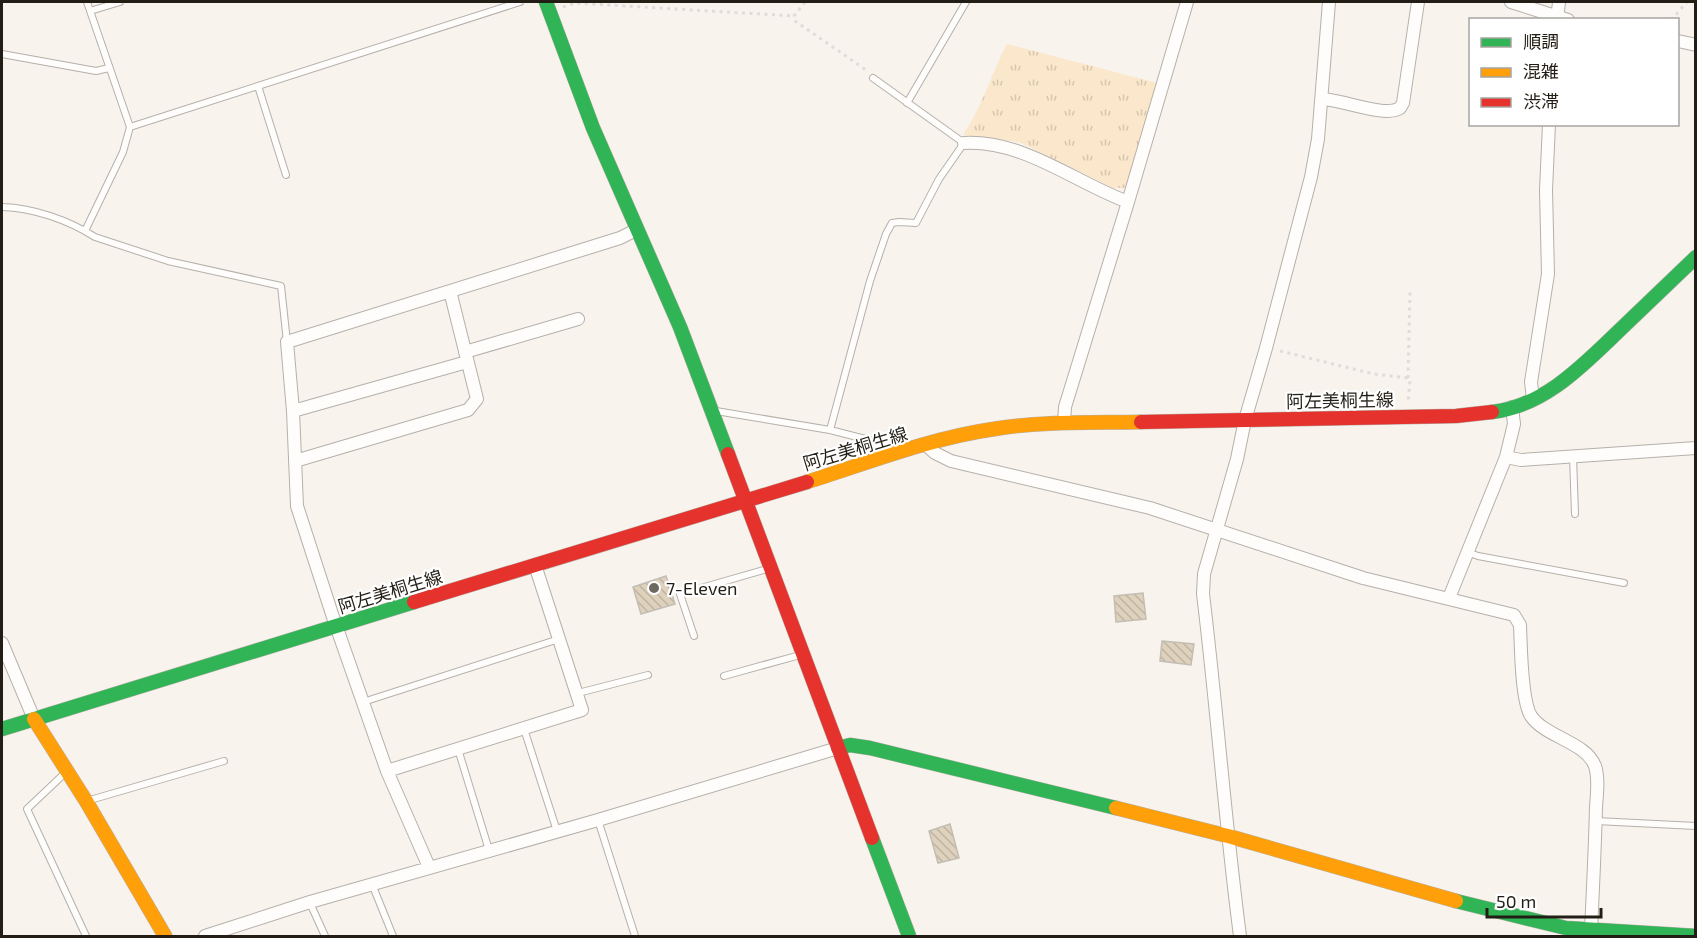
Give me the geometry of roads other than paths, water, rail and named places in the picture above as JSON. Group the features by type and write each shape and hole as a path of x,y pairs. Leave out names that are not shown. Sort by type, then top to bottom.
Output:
{"street":[{"path":"1064,423 1065,407 1187,2"},
{"path":"1240,936 1228,850 1203,594 1204,574 1237,459 1245,420 1311,177 1318,139 1329,2"},
{"path":"1321,99 1331,99 1389,112 1400,108 1418,2"},
{"path":"1511,2 1561,18 1559,2"},
{"path":"548,6 593,128 680,327 747,500 909,936"},
{"path":"1679,41 1695,45"},
{"path":"1533,399 1531,382 1548,274 1546,190 1549,126"},
{"path":"964,143 1014,149 1128,202"},
{"path":"429,867 387,771 297,506 287,342 636,230"},
{"name":"阿左美桐生線","path":"2,729 926,445 991,429 1029,424 1479,414 1512,407 1550,391 1580,368 1695,257"},
{"path":"295,461 468,410 477,399 450,291"},
{"path":"293,411 578,319"},
{"path":"1449,598 1506,457 1514,424 1512,407"},
{"path":"926,445 935,453 951,461 1150,508 1363,578 1514,615 1520,625 1528,709 1537,722 1585,753 1593,761 1597,775 1591,930"},
{"path":"1506,457 1521,460 1695,448"},
{"path":"387,771 582,710 536,565"},
{"path":"2,643 34,719 86,801 165,936"},
{"path":"205,936 310,902 850,745 1228,836 1565,932 1591,930 1695,936"}],"lane":[{"path":"85,231 123,152 130,127 87,2"},
{"path":"90,12 120,2"},
{"path":"130,127 520,2"},
{"path":"907,103 966,2"},
{"path":"2,54 96,71 109,68"},
{"path":"830,430 870,281 886,234 892,223 916,223 939,179 964,143 873,78"},
{"path":"258,86 286,175"},
{"path":"2,207 30,210 95,237 168,261 282,286 287,342"},
{"path":"712,411 722,410 830,430 878,442 892,456"},
{"path":"1573,456 1575,514"},
{"path":"1467,551 1478,556 1624,583"},
{"path":"694,636 680,594 771,568"},
{"path":"363,702 560,639"},
{"path":"724,676 804,654"},
{"path":"578,693 648,675"},
{"path":"524,729 557,831"},
{"path":"458,749 489,850"},
{"path":"86,801 224,761"},
{"path":"67,771 27,809 86,936"},
{"path":"597,820 635,936"},
{"path":"1596,821 1695,826"},
{"path":"372,884 393,936"},
{"path":"310,902 325,936"}],"place":[{"name":"7-Eleven","path":"654,588"}]}
